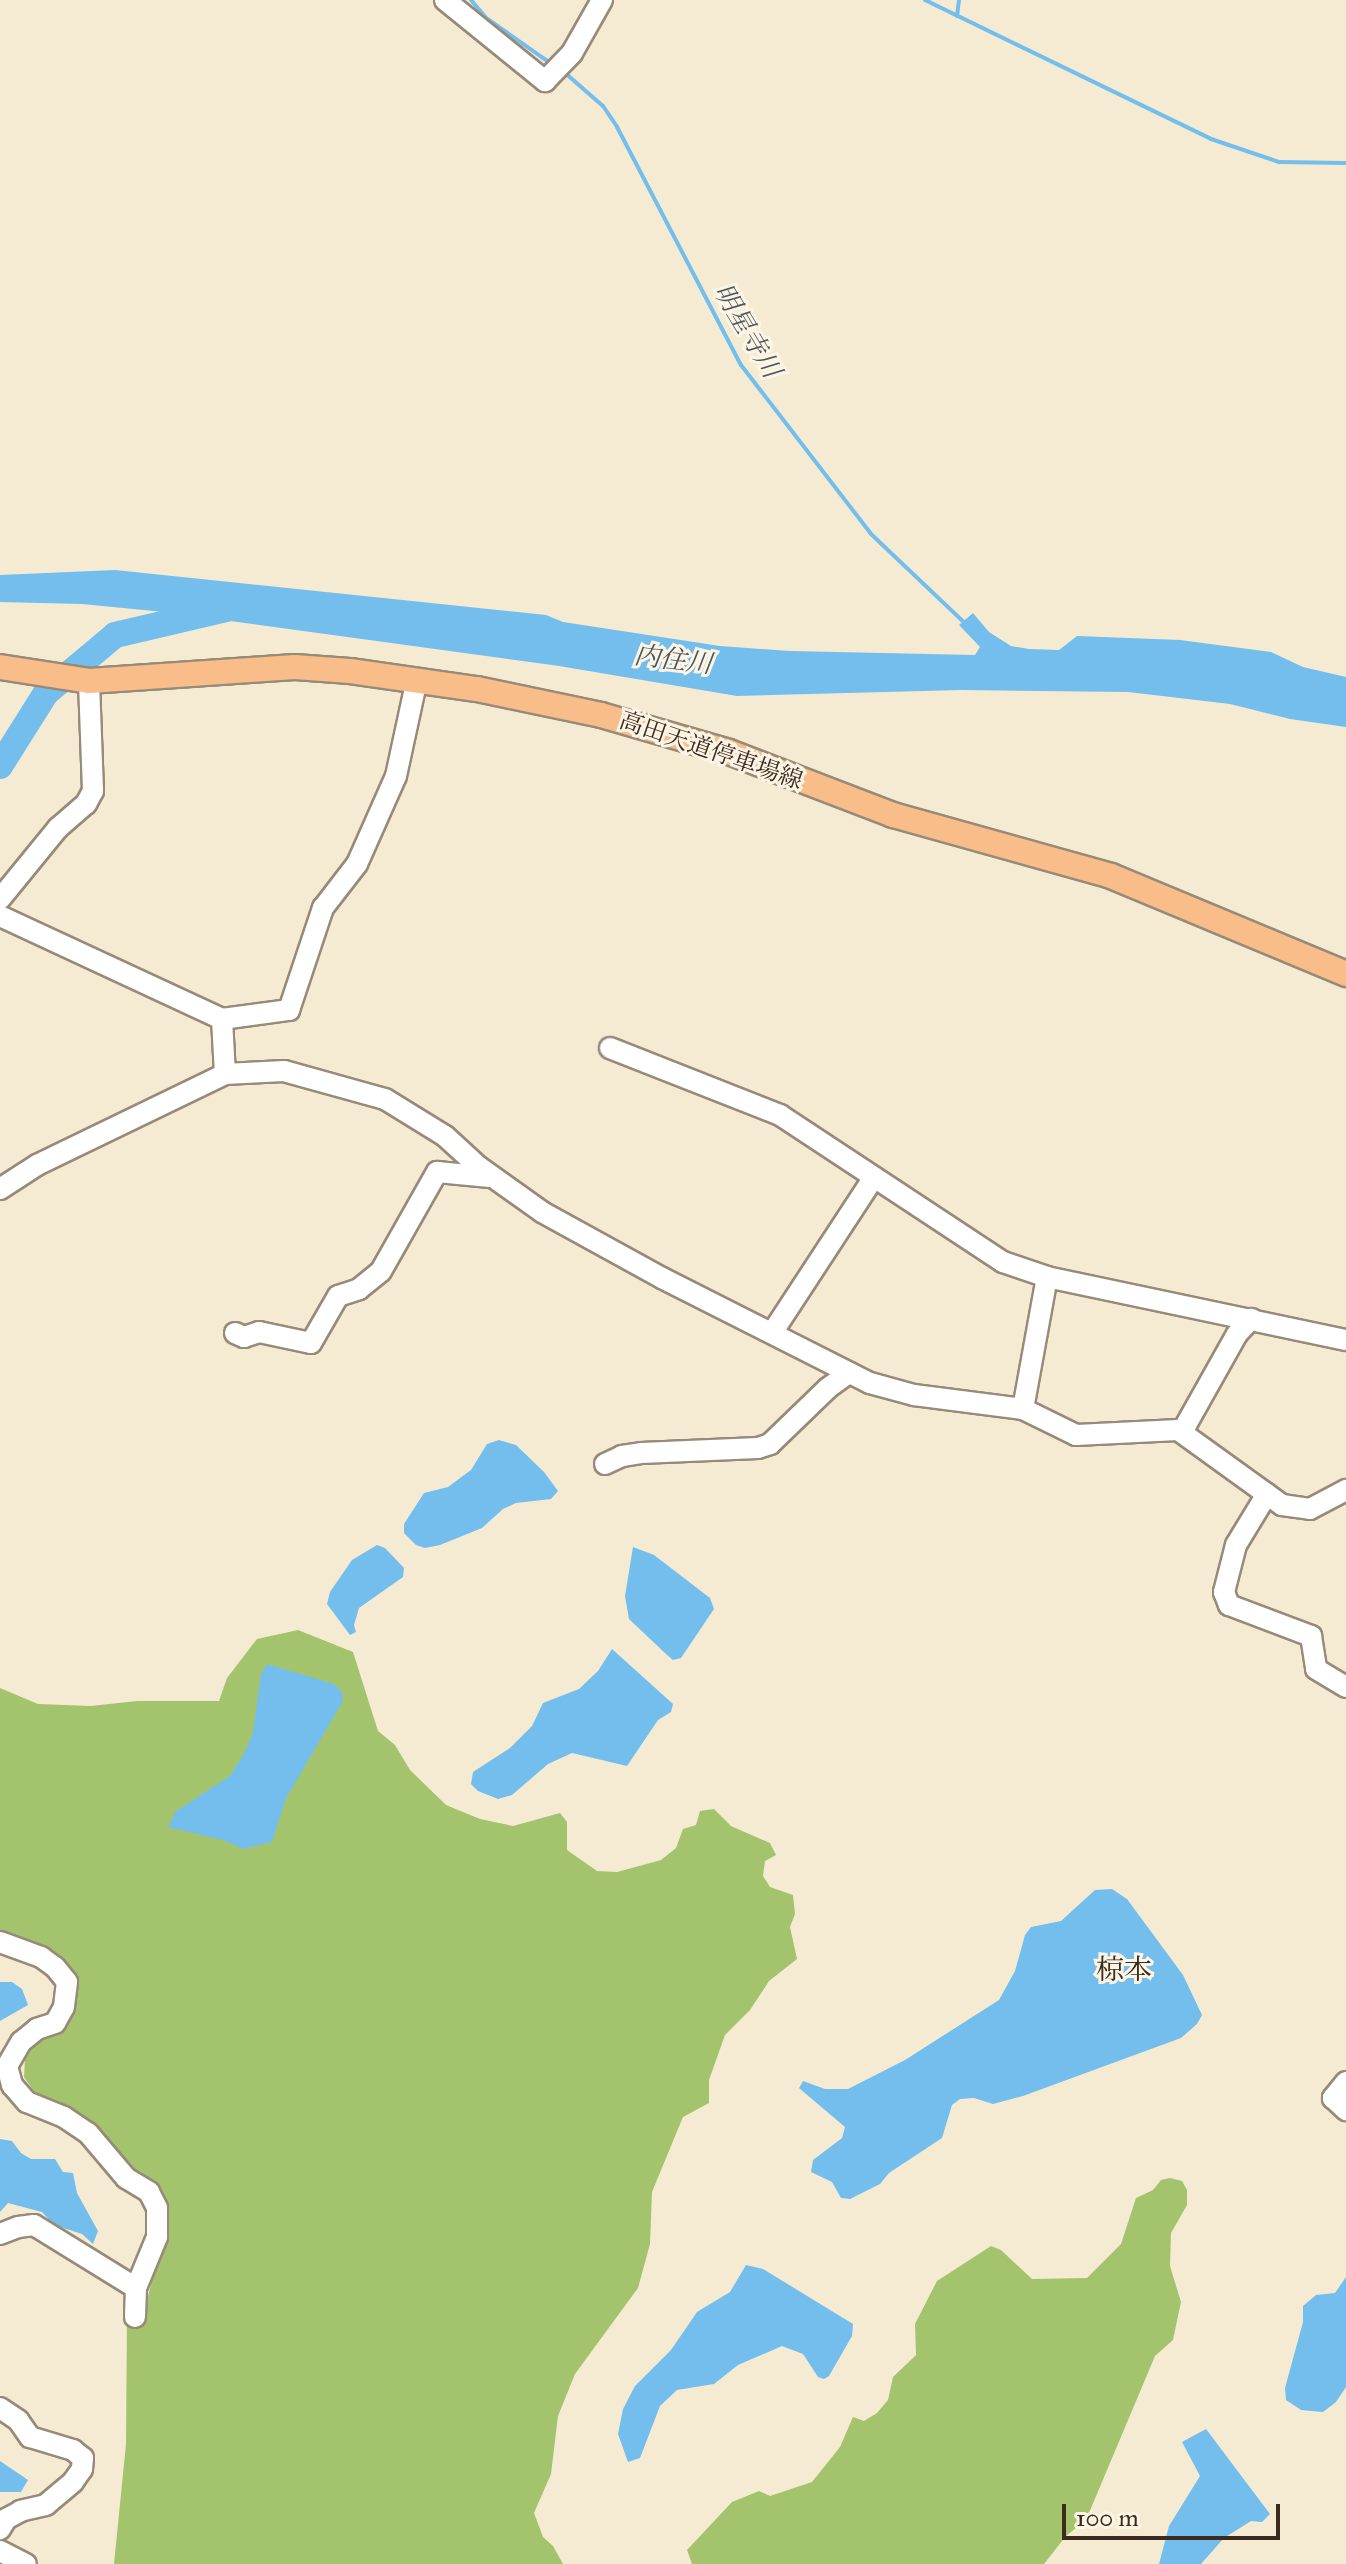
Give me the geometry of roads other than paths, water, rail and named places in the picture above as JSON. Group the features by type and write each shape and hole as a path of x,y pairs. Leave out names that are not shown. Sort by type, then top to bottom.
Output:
{"main road":[{"name":"高田天道停車場線","path":"4,674 89,681 295,667 417,679 540,701 686,737 893,815 1111,876 1346,974"}],"street":[{"path":"445,0 545,81 572,53 602,0"},
{"path":"0,916 222,1019 289,1010 323,908 357,864 396,776 417,679"},
{"path":"0,899 58,828 86,804 93,791 89,681"},
{"path":"222,1019 225,1074"},
{"path":"610,1048 780,1115 988,1255 1047,1277 1346,1340"},
{"path":"0,1189 37,1165 225,1074 284,1071 385,1099 445,1136 542,1212 870,1383 914,1395 1023,1409 1076,1435 1182,1432 1282,1505 1310,1509 1346,1490"},
{"path":"235,1333 244,1337 259,1332 311,1343 338,1296 366,1285 381,1271 437,1172 494,1177"},
{"path":"772,1333 874,1177"},
{"path":"1023,1409 1047,1277"},
{"path":"1182,1432 1237,1334 1251,1319"},
{"path":"605,1464 641,1453 758,1448 770,1444 828,1388 849,1373"},
{"path":"1267,1494 1236,1545 1224,1592 1229,1605 1311,1636 1316,1669 1346,1687"},
{"path":"0,1942 41,1957 55,1967 67,1982 64,2007 55,2023 37,2029 21,2042 7,2066 12,2085 27,2102 64,2117 88,2133 126,2178 149,2192 157,2208 157,2237 136,2288 135,2317"},
{"path":"1346,2082 1333,2098 1346,2110"},
{"path":"0,2234 34,2225 136,2288"},
{"path":"0,2408 18,2420 30,2437 73,2450 83,2458 82,2469 73,2482 46,2505 21,2511 6,2519 0,2529"},
{"path":"0,2551 26,2564"}],"water":[{"name":"内住川","path":"115,570 546,615 563,622 720,646 790,651 975,655 980,647 959,625 973,613 989,632 1011,646 1029,649 1059,650 1077,636 1180,640 1271,652 1303,667 1346,677 1346,727 1290,719 1230,704 1128,692 961,690 737,696 559,666 164,612 82,604 0,602 0,575"},
{"path":"499,1440 516,1445 544,1472 558,1491 551,1499 516,1503 503,1509 482,1528 440,1545 425,1548 416,1545 404,1533 404,1524 424,1493 448,1487 471,1470 487,1444"},
{"path":"377,1545 385,1548 404,1568 403,1577 359,1608 354,1625 356,1632 350,1635 327,1604 330,1592 352,1560"},
{"path":"633,1547 654,1555 710,1598 714,1609 681,1658 673,1660 629,1619 625,1596"},
{"path":"612,1649 673,1704 671,1712 658,1720 627,1766 572,1753 548,1764 512,1795 498,1799 478,1791 471,1784 473,1772 510,1748 532,1726 543,1703 579,1689 598,1671"},
{"path":"267,1664 334,1684 342,1692 343,1701 286,1798 272,1842 243,1849 223,1840 168,1827 176,1811 230,1776 245,1752 253,1732 261,1674"},
{"path":"1112,1889 1127,1899 1183,1975 1202,2015 1197,2024 1181,2038 1023,2096 993,2104 974,2098 960,2099 952,2105 942,2138 889,2173 880,2184 850,2199 841,2198 832,2182 811,2172 813,2160 842,2138 845,2127 799,2088 803,2081 825,2089 848,2089 905,2060 999,2000 1015,1971 1025,1935 1031,1927 1061,1921 1095,1890"},
{"path":"0,1982 12,1982 22,1989 28,2005 0,2021"},
{"path":"0,2139 12,2141 21,2153 31,2159 55,2159 63,2172 73,2173 77,2193 98,2231 93,2244 82,2234 54,2225 42,2212 8,2203 0,2212"},
{"path":"746,2265 763,2269 853,2324 852,2336 829,2376 824,2379 818,2377 803,2354 782,2346 738,2365 714,2384 677,2390 660,2406 640,2458 628,2462 618,2434 623,2409 635,2386 671,2350 697,2312 730,2292"},
{"path":"1346,2277 1346,2387 1336,2402 1323,2412 1301,2410 1286,2400 1285,2388 1303,2322 1303,2306 1316,2295 1335,2293"},
{"path":"1206,2429 1270,2514 1262,2522 1251,2521 1224,2538 1201,2564 1159,2564 1169,2526 1200,2476 1182,2442"},
{"path":"0,2461 28,2480 21,2492 0,2492"}],"waterway":[{"name":"明星寺川","path":"471,0 486,18 553,65"},
{"path":"925,0 1211,139 1279,162 1346,163"},
{"path":"957,16 959,0"},
{"name":"明星寺川","path":"564,72 603,106 617,127 741,365 871,534 967,625"},
{"path":"0,766 46,693 115,635 227,609"}],"district":[{"name":"椋本","path":"1124,1970"}]}
